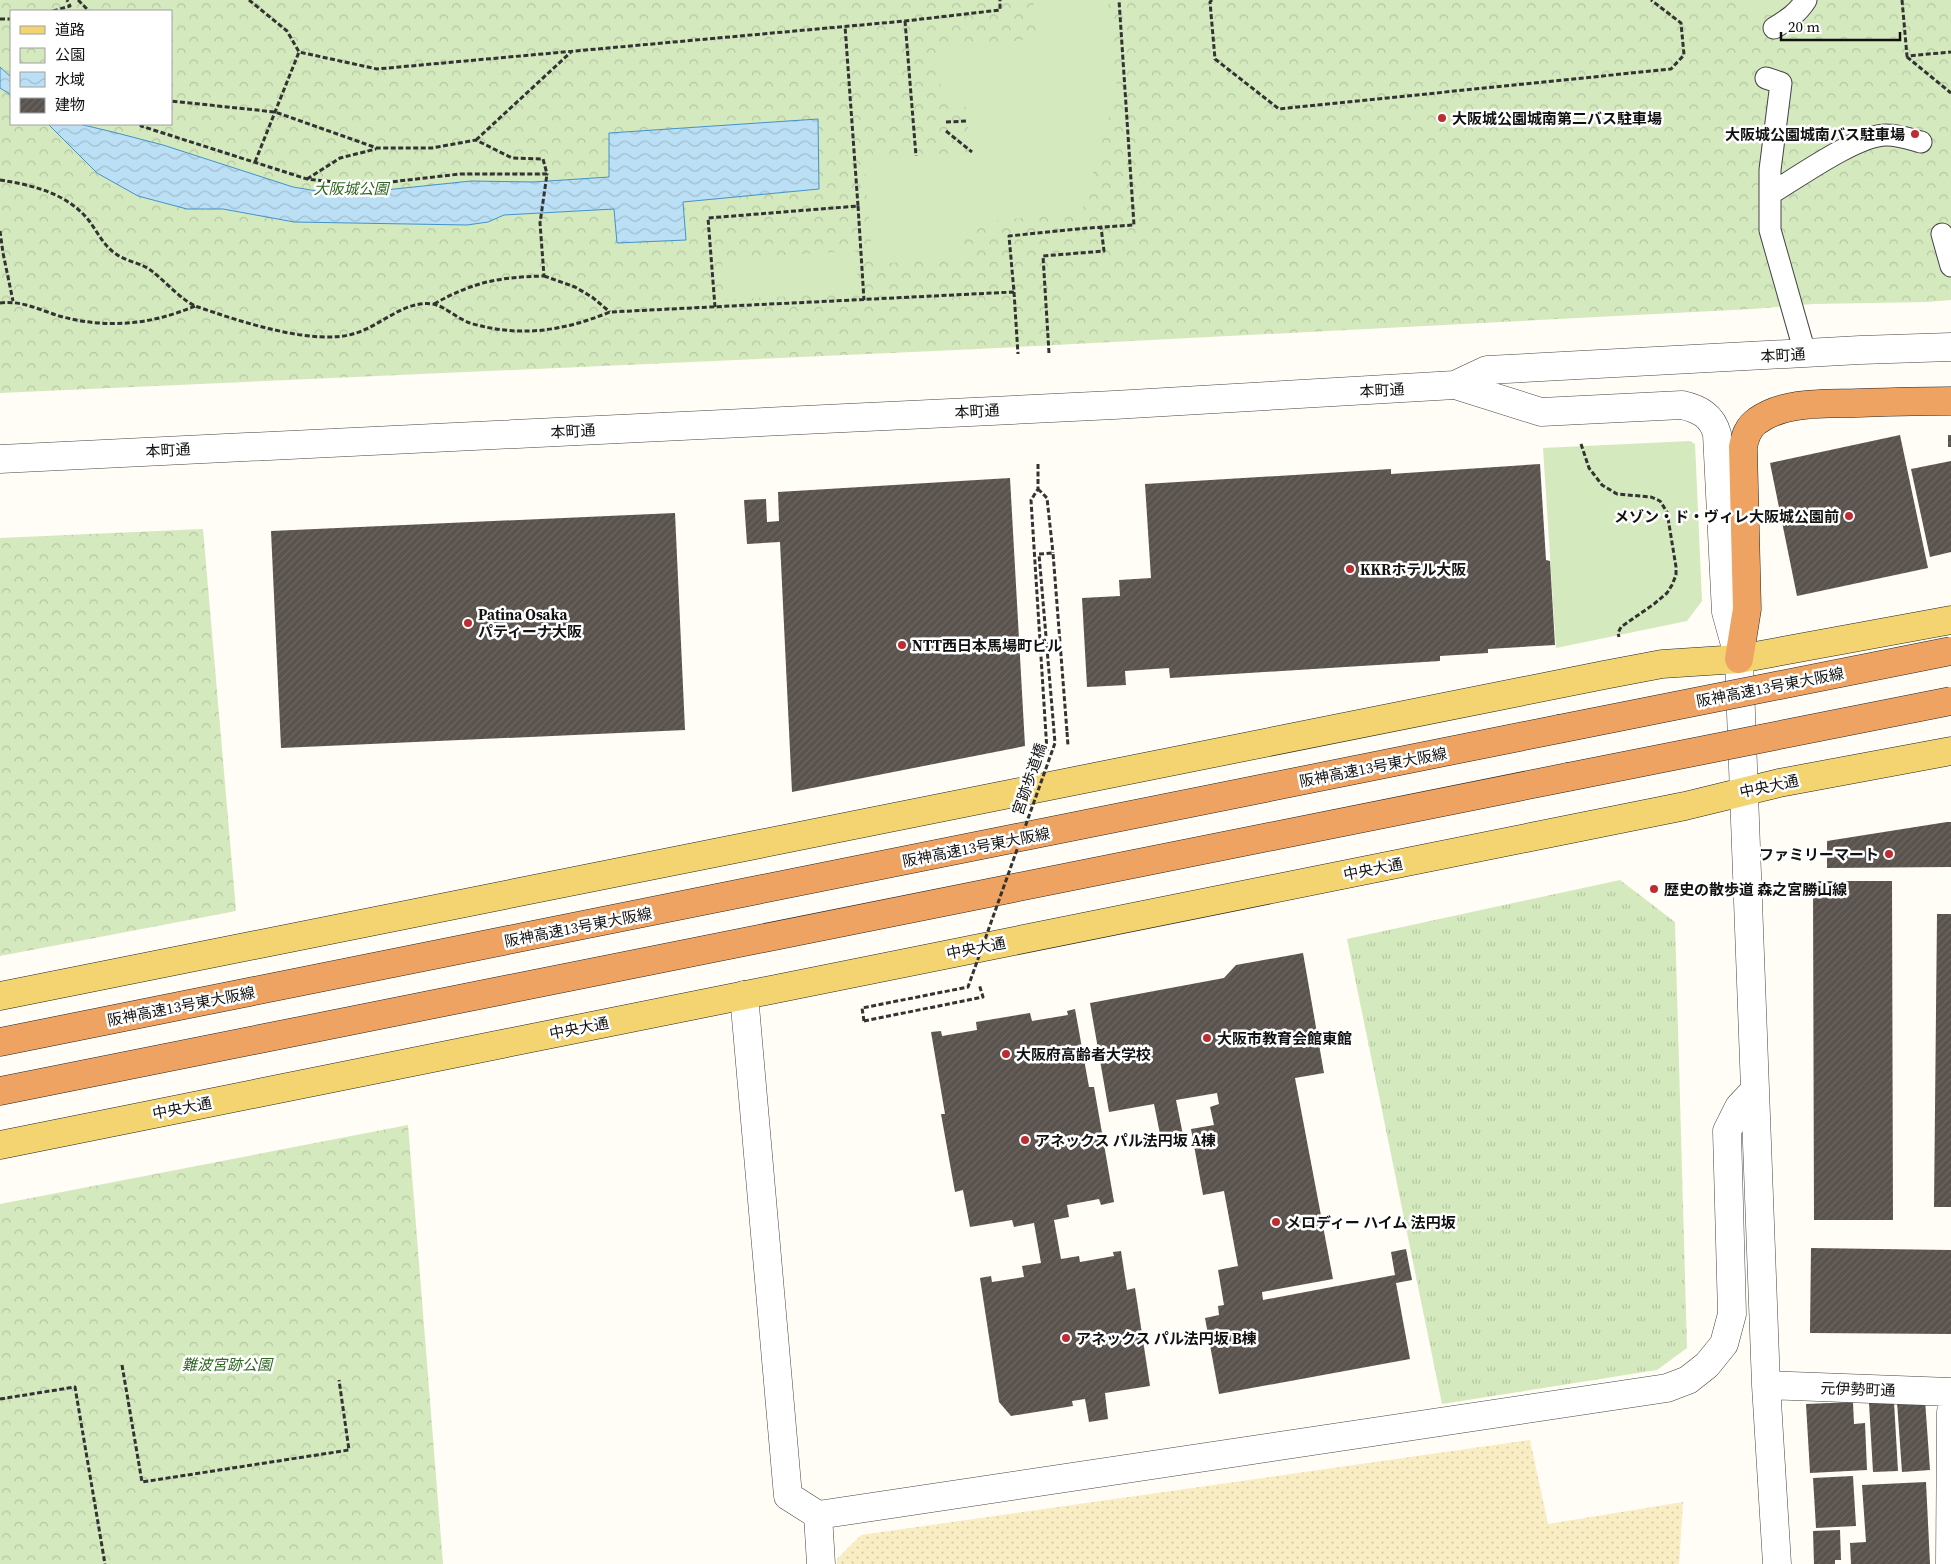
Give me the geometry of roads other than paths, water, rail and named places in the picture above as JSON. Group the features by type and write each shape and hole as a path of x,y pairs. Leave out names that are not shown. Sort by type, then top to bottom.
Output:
{"highway":[{"path":"1739,659 1747,609 1742,469 1745,435 1755,422 1770,413 1794,407 1951,400"},
{"name":"阪神高速13号東大阪線","path":"0,1042 1951,651"},
{"path":"0,1091 1951,701"}],"main road":[{"path":"0,996 1604,675 1662,664 1739,659 1951,620"},
{"name":"中央大通","path":"0,1145 1685,806 1744,791 1951,750"}],"street":[{"name":"本町通","path":"0,458 1104,405 1455,386 1487,370 1860,350 1951,347"},
{"path":"1455,386 1541,412 1682,405 1693,407 1710,417 1715,425 1719,444 1726,612 1739,659 1766,1385 1777,1564"},
{"path":"744,995 788,1496 818,1515 1667,1388 1688,1380 1707,1365 1724,1344 1732,1314 1727,1131 1739,1107 1755,1090"},
{"name":"元伊勢町通","path":"1766,1385 1951,1392"},
{"path":"1950,1564 1951,1412"},
{"path":"818,1515 822,1564"}],"lane":[{"path":"1774,28 1792,18 1806,0"},
{"path":"1766,78 1781,83 1770,170 1770,230 1805,353"},
{"path":"1770,194 1850,146 1873,136 1887,135 1921,142"},
{"path":"1942,234 1951,266"}],"water":[{"path":"0,67 10,76 10,94 0,88"},
{"path":"818,119 819,189 683,202 686,240 617,243 614,209 504,215 488,222 467,225 294,222 223,209 187,209 138,196 97,173 49,125 83,125 113,132 163,145 293,187 317,191 366,192 471,181 533,182 609,177 609,133"}],"place":[{"name":"大阪城公園城南第二バス駐車場","path":"1442,118"},
{"name":"大阪城公園城南バス駐車場","path":"1915,134"},
{"name":"メゾン・ド・ヴィレ大阪城公園前","path":"1849,516"},
{"name":"KKRホテル大阪","path":"1350,569"},
{"name":"Patina Osaka パティーナ大阪","path":"468,623"},
{"name":"NTT西日本馬場町ビル","path":"902,645"},
{"name":"ファミリーマート","path":"1889,854"},
{"name":"歴史の散歩道 森之宮勝山線","path":"1654,889"},
{"name":"大阪市教育会館東館","path":"1207,1038"},
{"name":"大阪府高齢者大学校","path":"1006,1054"},
{"name":"アネックス パル法円坂 A棟","path":"1025,1140"},
{"name":"メロディー ハイム 法円坂","path":"1276,1222"},
{"name":"アネックス パル法円坂 B棟","path":"1066,1338"}],"park label":[{"name":"大阪城公園","path":"351,188"},
{"name":"難波宮跡公園","path":"227,1364"}]}
